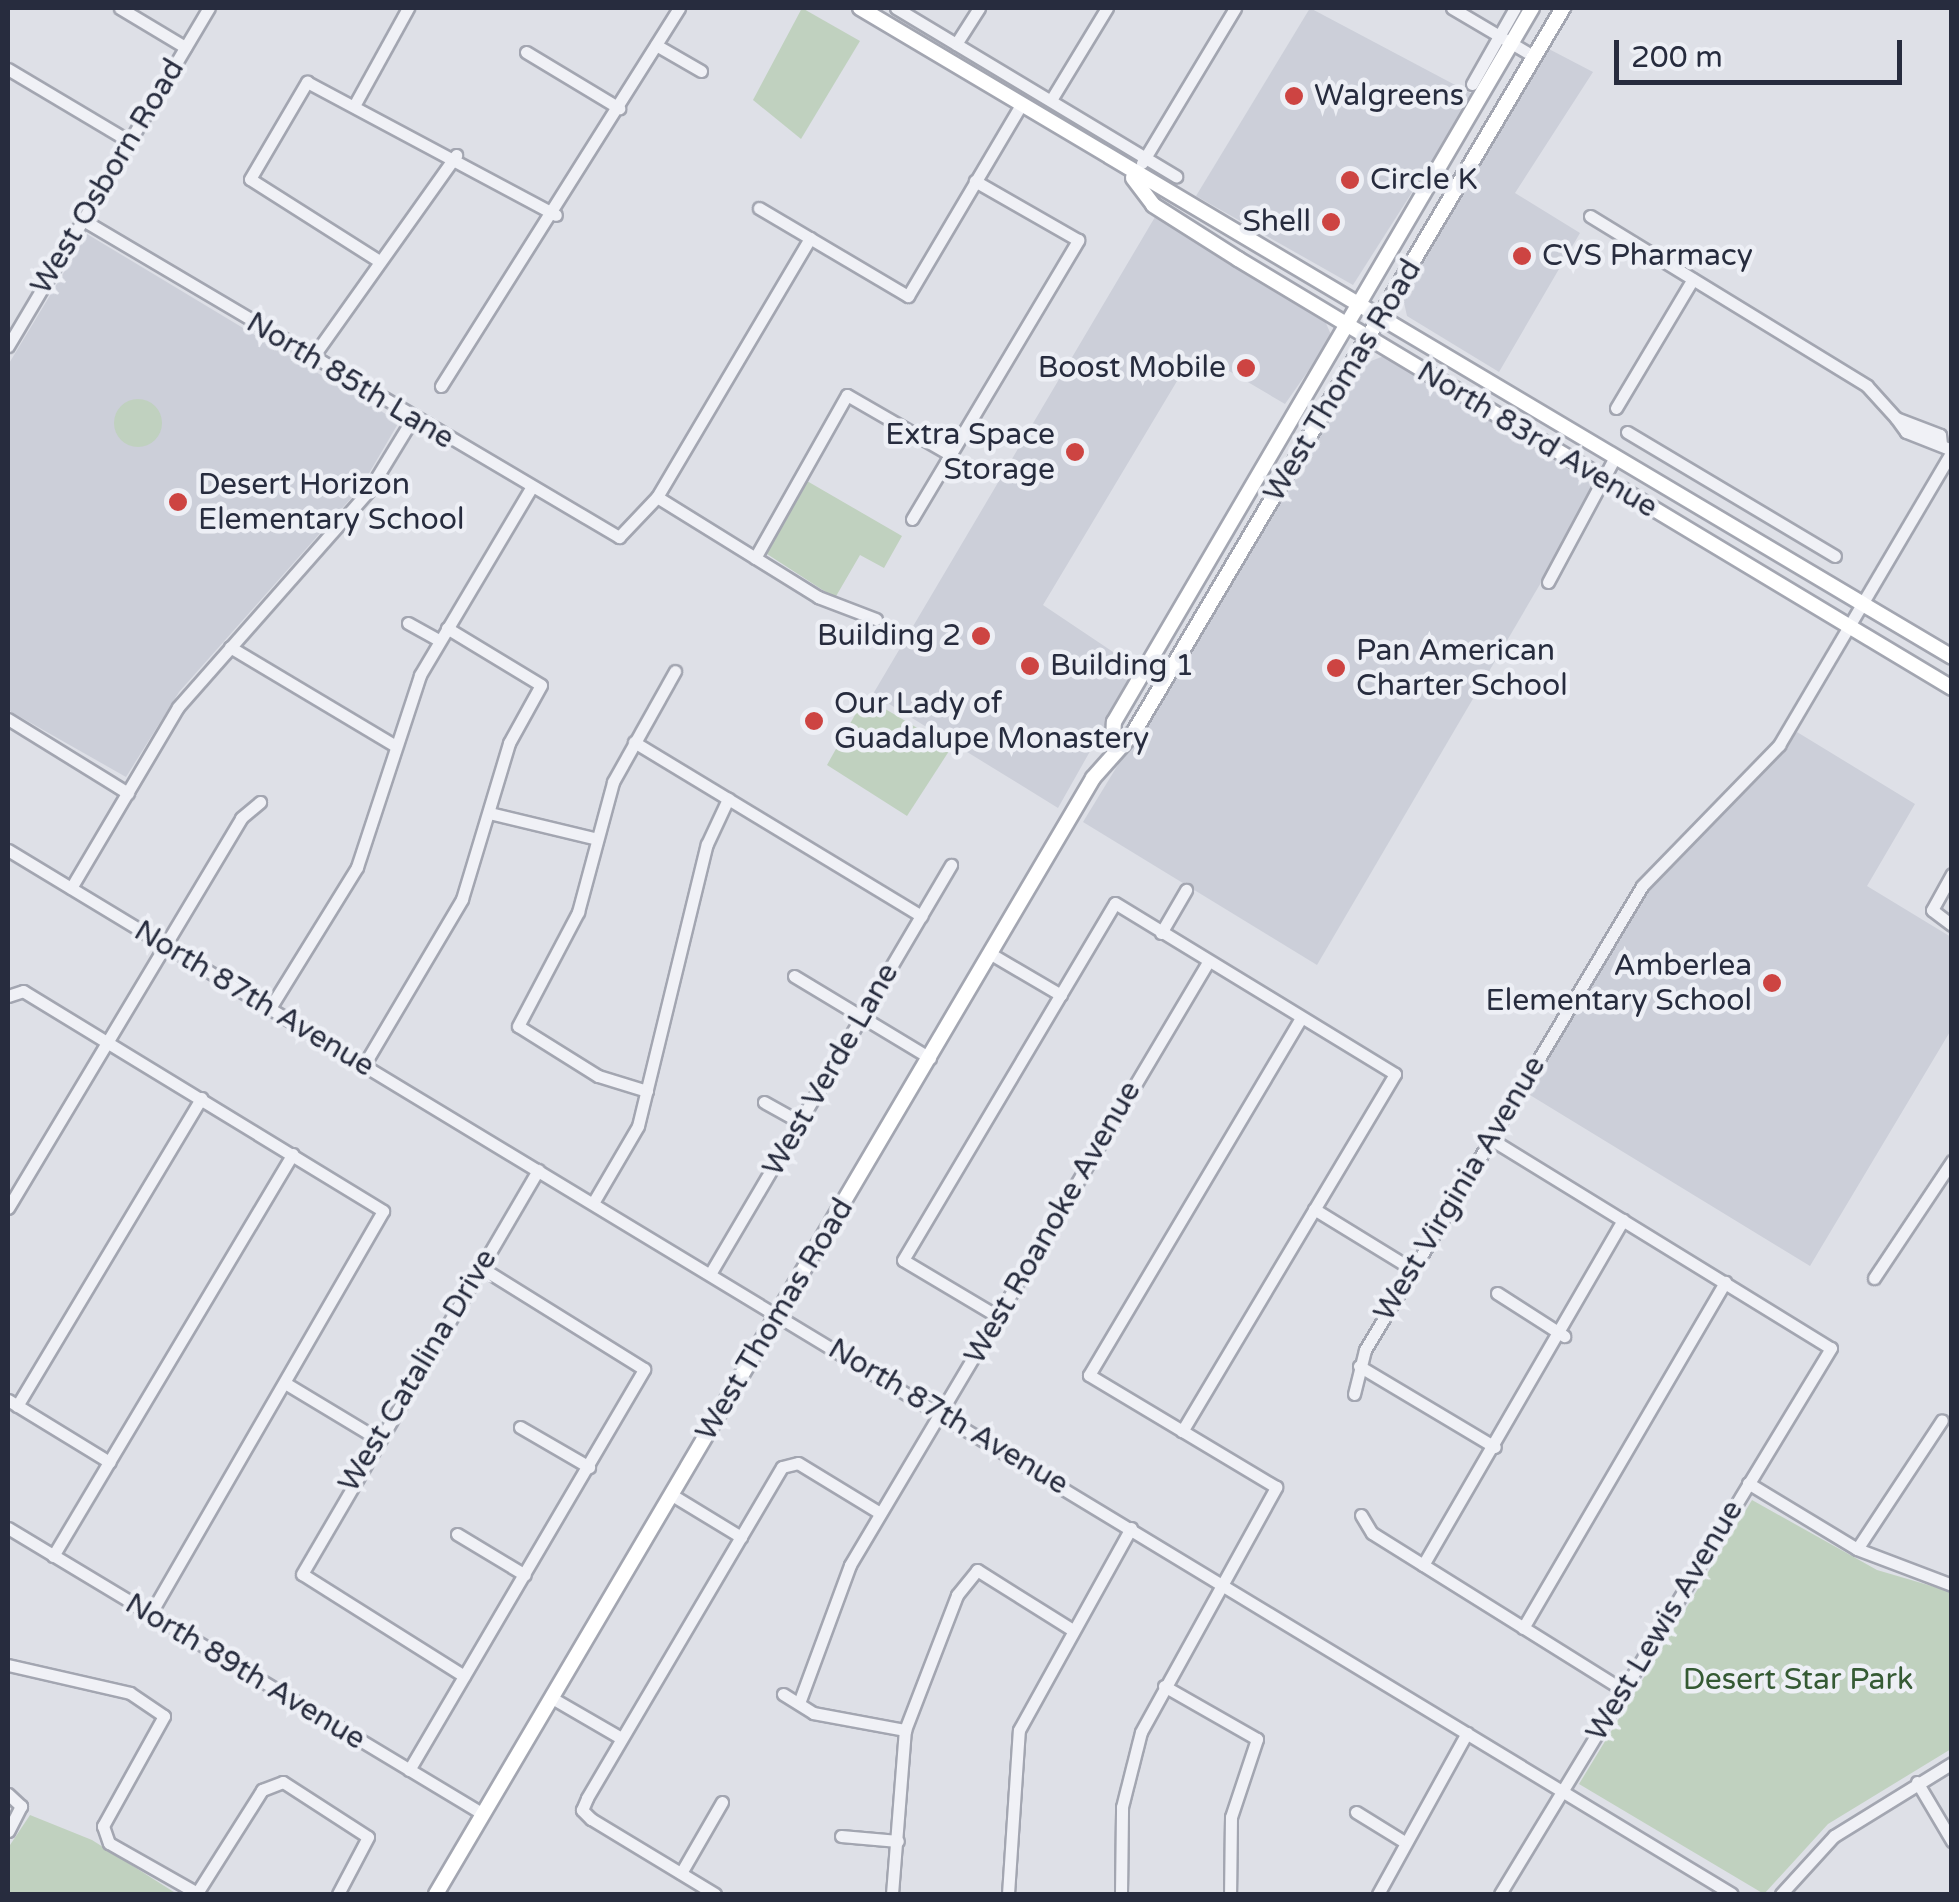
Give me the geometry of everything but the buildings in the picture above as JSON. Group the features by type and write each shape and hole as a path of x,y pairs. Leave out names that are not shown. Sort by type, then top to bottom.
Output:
{"main road":[{"name":"North 83rd Avenue","path":"860,8 1133,178 1164,187 1361,302 1952,657"},
{"name":"West Thomas Road","path":"1113,746 1114,722 1348,326 1505,40 1532,8"},
{"name":"West Thomas Road","path":"436,1894 1113,746 1134,732 1562,8"},
{"name":"North 83rd Avenue","path":"1133,178 1153,205 1607,483 1952,688"},
{"path":"1220,541 1240,554"}],"street":[{"path":"120,8 185,47"},
{"name":"West Osborn Road","path":"8,346 208,8"},
{"path":"355,104 408,8"},
{"path":"441,386 556,214 678,8"},
{"path":"896,8 1176,176"},
{"path":"956,44 980,8"},
{"path":"1051,100 1107,8"},
{"path":"1133,178 1234,8"},
{"path":"1452,8 1534,57"},
{"name":"West Thomas Road","path":"1472,84 1505,40 1515,8"},
{"path":"656,45 701,72"},
{"path":"526,52 619,108"},
{"path":"8,69 129,142"},
{"path":"376,259 250,178 307,82 456,155 556,214"},
{"path":"759,208 908,296 1020,105"},
{"path":"312,358 376,259 456,155"},
{"path":"912,519 1078,240 975,181"},
{"path":"1590,216 1867,386 1896,418 1940,435 1948,448"},
{"name":"North 85th Lane","path":"83,220 530,490 619,537 657,497"},
{"path":"810,238 657,497 756,558 876,620"},
{"path":"1616,408 1693,279"},
{"path":"756,558 847,396 948,454"},
{"path":"72,888 178,707 369,490 414,418"},
{"path":"1627,432 1835,556"},
{"name":"West Virginia Avenue","path":"1354,1394 1359,1366 1412,1269 1642,886 1762,767 1864,604 1948,448"},
{"path":"1548,582 1607,483 1615,458"},
{"path":"270,1008 357,867 394,745 439,640 530,490"},
{"path":"408,622 439,640"},
{"path":"364,1065 462,899 508,743 541,685 447,628"},
{"path":"230,647 394,745"},
{"path":"648,1091 598,1076 518,1026 572,927 597,839 634,742 675,672"},
{"path":"8,719 128,793"},
{"path":"634,742 921,916"},
{"path":"593,1203 648,1091 706,844 728,799"},
{"path":"8,1208 163,945 260,802"},
{"path":"489,813 597,839"},
{"name":"North 87th Avenue","path":"8,850 1732,1894"},
{"name":"West Verde Lane","path":"710,1274 951,866"},
{"path":"1952,874 1932,910 1952,925"},
{"path":"1161,933 1186,890"},
{"path":"998,1316 903,1260 1115,904 1395,1074 1182,1431"},
{"path":"991,954 1061,995"},
{"name":"West Roanoke Avenue","path":"799,1703 827,1614 880,1513 1208,962"},
{"path":"794,976 930,1058"},
{"path":"10,993 106,1041 383,1211 150,1614"},
{"path":"1121,1894 1125,1786 1164,1686 1226,1586 1276,1488 1088,1375 1301,1018"},
{"path":"109,1462 12,1403 201,1098"},
{"path":"764,1102 800,1122"},
{"path":"1489,1138 1725,1282 1523,1628"},
{"path":"53,1556 293,1154"},
{"path":"1874,1278 1952,1161"},
{"name":"West Catalina Drive","path":"464,1676 302,1574 538,1170"},
{"path":"1314,1209 1412,1269"},
{"path":"1424,1565 1564,1336 1624,1220"},
{"path":"409,1770 644,1369 480,1267"},
{"name":"West Lewis Avenue","path":"1500,1894 1831,1348 1725,1282"},
{"path":"1497,1293 1564,1336"},
{"path":"1359,1366 1494,1446"},
{"path":"285,1383 378,1439"},
{"path":"1857,1549 1942,1420"},
{"path":"520,1427 588,1468"},
{"path":"715,1894 582,1810 788,1462 880,1513"},
{"path":"1748,1483 1857,1549 1952,1585"},
{"path":"672,1496 741,1536"},
{"path":"1361,1515 1424,1565 1622,1689"},
{"name":"North 89th Avenue","path":"8,1528 484,1814"},
{"path":"1008,1894 1019,1730 1071,1629 1131,1528"},
{"path":"457,1534 525,1575"},
{"path":"892,1894 905,1730 934,1643 977,1570 1071,1629"},
{"path":"8,1665 130,1693 164,1716 101,1836 197,1893 270,1780 368,1837 338,1894"},
{"path":"1164,1686 1257,1739 1231,1817 1230,1894"},
{"path":"782,1694 799,1703 905,1730"},
{"path":"552,1698 622,1738"},
{"path":"1378,1894 1404,1841 1468,1734"},
{"path":"1782,1894 1834,1836 1952,1763"},
{"path":"1918,1782 1952,1841"},
{"path":"8,1794 21,1806 8,1831"},
{"path":"681,1873 722,1802"},
{"path":"1356,1812 1404,1841"},
{"path":"841,1836 898,1841"}],"shaded area":[{"path":"1310,8 1474,95 1353,285 1196,196"},
{"path":"1547,48 1593,72 1515,193 1580,233 1499,372 1407,316 1403,298"},
{"path":"1155,217 1325,321 1332,337 1285,404 1195,351 1043,605 1137,668 1058,808 873,694"},
{"name":"Desert Horizon Elementary School","path":"87,234 399,422 361,487 179,692 126,777 8,710 8,365"},
{"name":"Pan American Charter School","path":"1384,356 1597,487 1317,965 1083,822 1363,364"},
{"name":"Amberlea Elementary School","path":"1797,732 1915,804 1867,886 1951,937 1951,1030 1810,1266 1525,1092 1651,888"}],"green space":[{"path":"802,8 860,41 801,139 753,100"},
{"path":"138,399 155,406 162,423 155,440 138,447 121,440 114,423 121,406"},
{"path":"807,481 902,536 884,568 860,555 835,598 767,554"},
{"path":"865,697 951,748 907,816 827,765"},
{"name":"Desert Star Park","path":"1752,1500 1877,1570 1952,1592 1951,1749 1828,1824 1764,1894 1579,1784"},
{"path":"30,1815 92,1840 177,1894 8,1894 8,1848"}],"place":[{"name":"Walgreens","path":"1294,96"},
{"name":"Circle K","path":"1350,180"},
{"name":"Shell","path":"1331,222"},
{"name":"CVS Pharmacy","path":"1522,256"},
{"name":"Boost Mobile","path":"1246,368"},
{"name":"Extra Space Storage","path":"1075,452"},
{"name":"Desert Horizon Elementary School","path":"178,502"},
{"name":"Building 2","path":"981,636"},
{"name":"Building 1","path":"1030,666"},
{"name":"Pan American Charter School","path":"1336,668"},
{"name":"Our Lady of Guadalupe Monastery","path":"814,721"},
{"name":"Amberlea Elementary School","path":"1772,983"}]}
